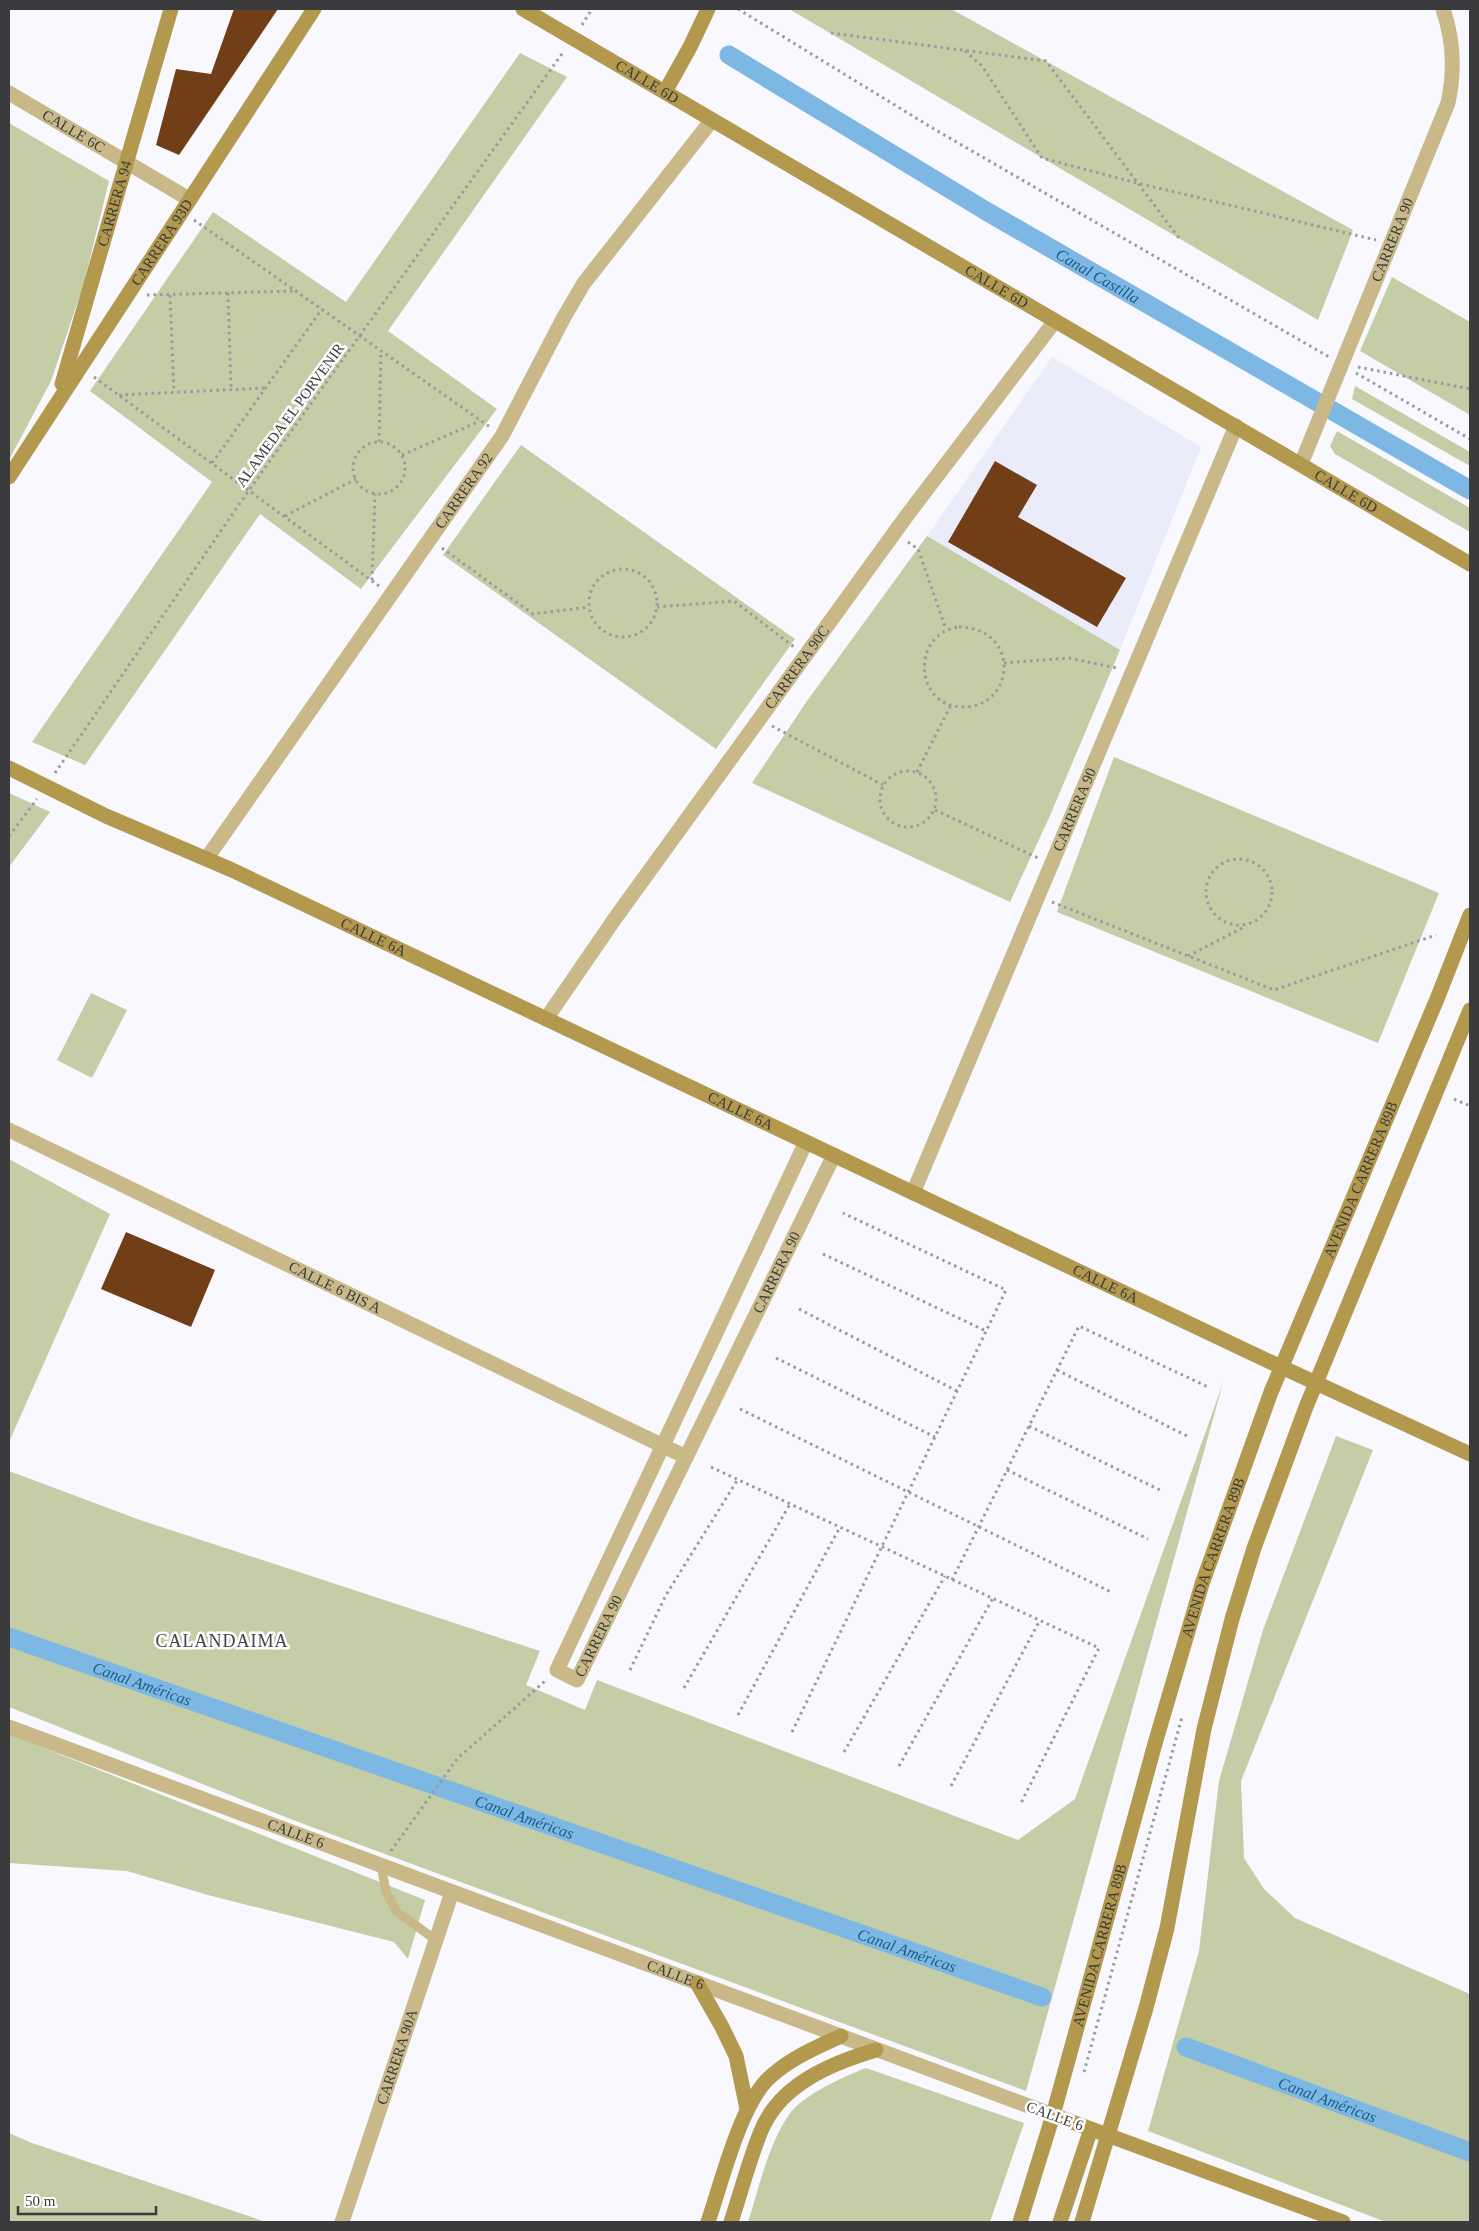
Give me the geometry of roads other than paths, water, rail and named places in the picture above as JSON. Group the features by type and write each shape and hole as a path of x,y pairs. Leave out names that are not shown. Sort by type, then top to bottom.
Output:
{"street":[{"name":"CARRERA 94","path":"57,400 171,9"},
{"name":"CARRERA 93D","path":"9,477 79,366 314,9"},
{"name":"CALLE 6D","path":"524,9 1470,564"},
{"path":"665,92 708,9"},
{"name":"CARRERA 90","path":"1301,464 1448,103 1453,78 1453,55 1443,9"},
{"name":"CALLE 6C","path":"9,93 126,162 185,205"},
{"name":"CARRERA 92","path":"207,858 502,436 564,317 584,283 712,120"},
{"name":"CARRERA 90C","path":"546,1019 616,917 895,532 1055,320"},
{"name":"CARRERA 90","path":"913,1193 1236,426"},
{"name":"CALLE 6A","path":"9,768 106,816 207,858 913,1193 1470,1454"},
{"name":"AVENIDA CARRERA 89B","path":"1020,2222 1053,2115 1156,1740 1202,1584 1243,1467 1282,1367 1470,916"},
{"path":"1082,2222 1110,2136 1166,1928 1204,1729 1232,1619 1273,1493 1316,1383 1470,1010"},
{"name":"CALLE 6 BIS A","path":"9,1130 686,1457"},
{"name":"CARRERA 90","path":"806,1142 557,1670 577,1680 834,1155"},
{"name":"CALLE 6","path":"9,1727 1110,2136 1319,2218 1343,2222"},
{"name":"CARRERA 90A","path":"342,2222 452,1892"},
{"path":"697,1983 736,2056 747,2109"},
{"path":"708,2222 747,2109 765,2082 783,2066 841,2036"},
{"path":"731,2222 761,2130 771,2113 789,2092 812,2076 829,2066 876,2050"},
{"path":"1060,2222 1091,2129"}],"lane":[{"path":"381,1866 386,1892 397,1912 436,1940"}],"waterway":[{"name":"Canal Castilla","path":"729,55 986,211 1470,490"},
{"name":"Canal Américas","path":"9,1637 1042,1997"},
{"name":"Canal Américas","path":"1186,2047 1470,2152"}],"district":[{"name":"CALANDAIMA","path":"222,1641"}]}
